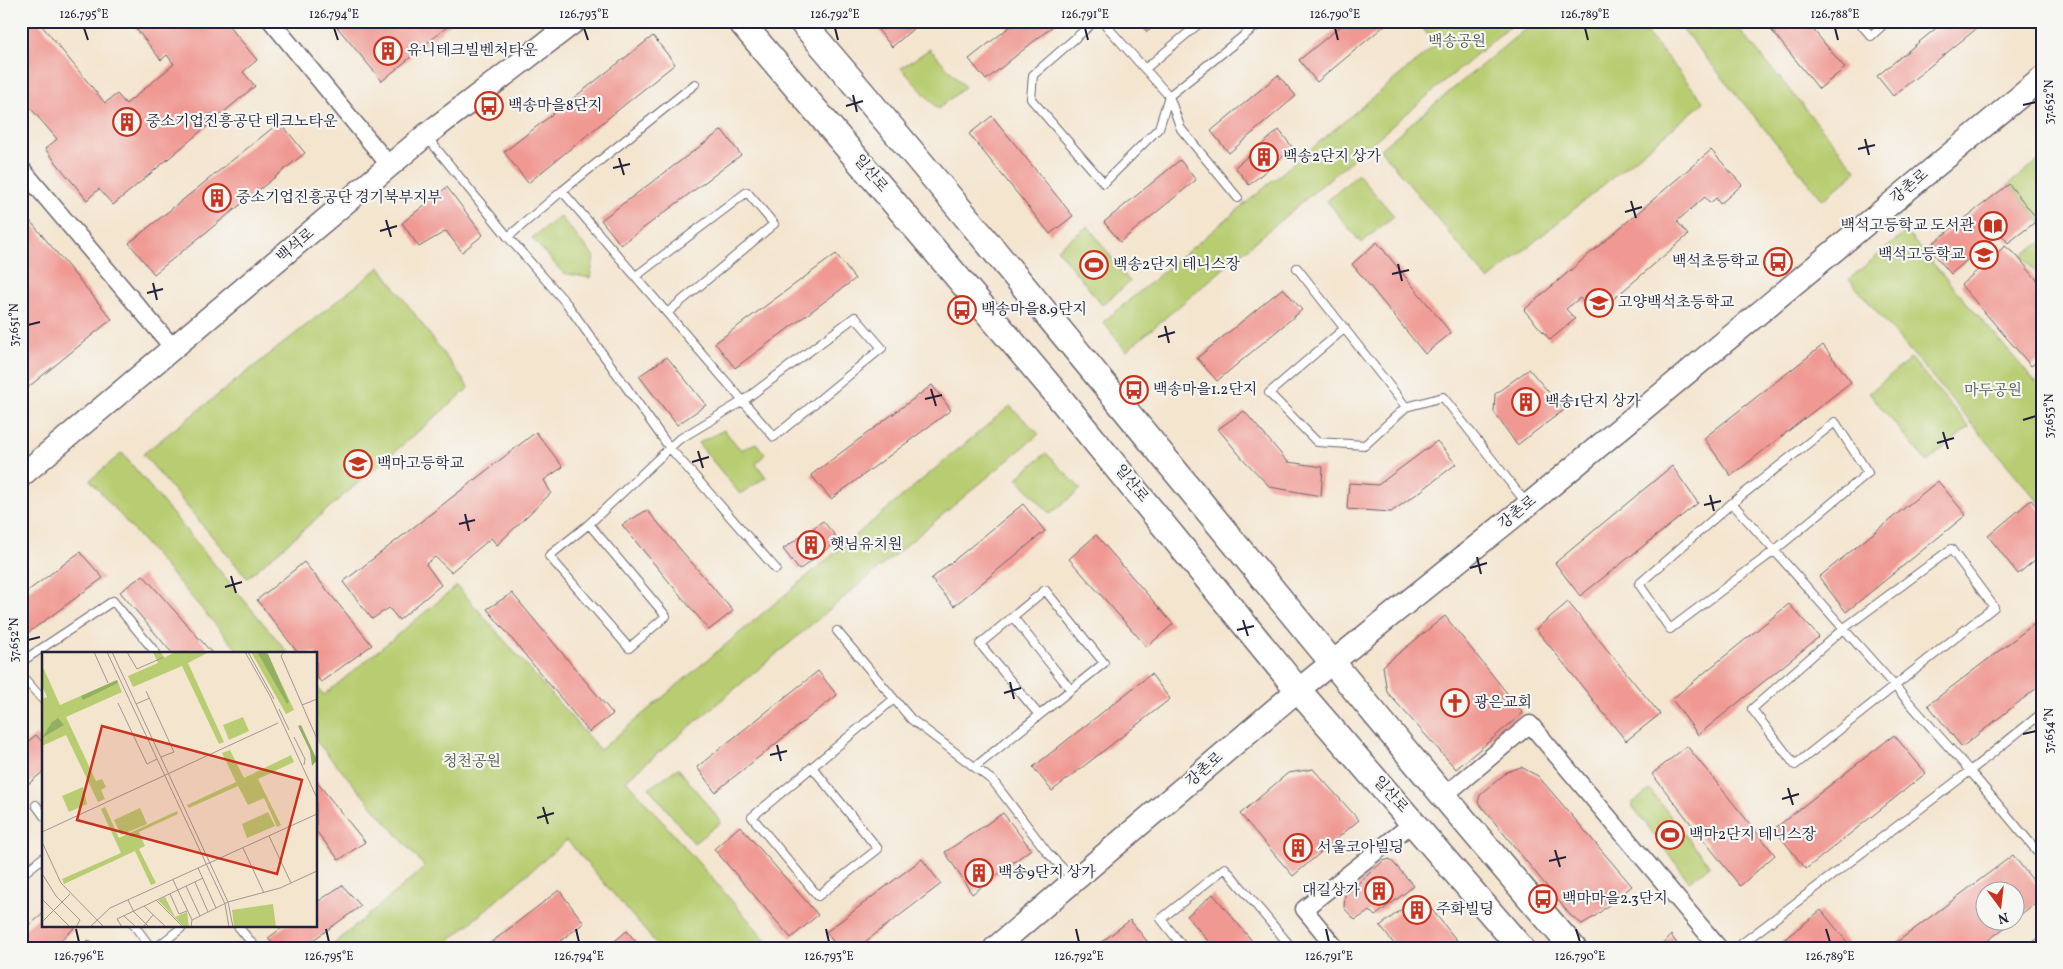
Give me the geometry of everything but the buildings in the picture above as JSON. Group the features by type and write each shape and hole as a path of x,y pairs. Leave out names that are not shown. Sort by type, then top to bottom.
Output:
{"main road":[{"name":"백석로","path":"21,476 426,135 574,21"},
{"name":"일산로","path":"740,21 1054,390 1298,690 1521,948"},
{"path":"801,21 942,186 1332,662 1573,948"},
{"name":"강촌로","path":"995,948 1298,690 1528,506 2042,78"}],"street":[{"path":"271,21 390,166"},
{"path":"21,168 174,349"},
{"path":"1444,796 1530,724 1719,948"},
{"path":"1336,948 1304,909 1414,822"}],"lane":[{"path":"1095,21 1033,75 1031,99 1104,183 1159,128 1170,96 1262,21"},
{"path":"1102,21 1170,96 1181,129 1238,198"},
{"path":"1145,69 1202,21"},
{"path":"1858,21 1871,36 1887,21"},
{"path":"508,238 695,84"},
{"path":"426,135 508,238 567,304 670,447 776,569"},
{"path":"562,192 636,276 742,401 774,437 882,348 855,317 742,401 678,440 589,524 549,556 629,648 666,616 589,524"},
{"path":"636,276 747,192 774,224 667,313"},
{"path":"1297,268 1346,328 1406,407"},
{"path":"1346,328 1269,393 1317,442 1365,445 1406,407 1443,397 1528,506"},
{"path":"1835,422 1868,472 1774,551 1670,629 1640,584 1732,503 1835,422"},
{"path":"1732,503 1970,771 2042,856"},
{"path":"1951,549 1994,607 1895,687 1795,765 1752,709 1844,629 1951,549"},
{"path":"975,767 1104,663 1045,590 980,644 1039,715"},
{"path":"21,662 113,601 155,652"},
{"path":"1013,617 1072,690"},
{"path":"837,631 911,719 993,781 1047,852 1075,881"},
{"path":"21,675 42,699"},
{"path":"21,689 28,683"},
{"path":"812,767 878,849 818,896 752,817 812,767 894,699"},
{"path":"1736,948 1970,771 2042,713"},
{"path":"36,805 42,813"},
{"path":"21,867 25,872 42,859"},
{"path":"1184,948 1162,919 1226,868 1292,948"},
{"path":"135,926 151,948"},
{"path":"156,948 183,926"},
{"path":"238,926 256,948"},
{"path":"2034,948 2042,941"}],"green space":[{"name":"백송공원","path":"1417,21 1516,21 1126,351 1103,322 1436,45"},
{"path":"1535,21 1637,21 1704,102 1488,280 1380,149"},
{"path":"1676,21 1732,21 1857,171 1823,200"},
{"path":"930,49 965,87 938,109 901,68"},
{"path":"2042,158 2042,224 2009,184"},
{"path":"1358,174 1394,216 1361,243 1327,201"},
{"path":"560,216 594,257 590,278 563,273 532,238"},
{"name":"백송2단지 테니스장","path":"1088,226 1130,282 1102,305 1057,249"},
{"name":"마두공원","path":"1906,232 2042,390 2042,506 1849,279"},
{"path":"2042,242 2042,280 2021,255"},
{"path":"380,267 469,388 247,578 143,454"},
{"path":"1911,358 1969,427 1927,462 1869,393"},
{"name":"청천공원","path":"1010,406 1039,434 626,780 773,948 660,948 567,840 441,948 329,948 425,867 318,743 318,688 324,695 457,586 600,750"},
{"path":"724,430 741,450 756,443 765,454 756,464 766,477 740,494 698,443"},
{"path":"122,453 287,652 239,652 90,480"},
{"path":"1046,453 1081,489 1050,514 1017,478"},
{"path":"678,768 721,822 694,843 649,788"},
{"name":"백마2단지 테니스장","path":"1650,790 1710,866 1689,881 1631,804"}],"place":[{"name":"유니테크빌벤처타운","path":"388,51"},
{"name":"백송마을8단지","path":"489,106"},
{"name":"중소기업진흥공단 테크노타운","path":"127,122"},
{"name":"백송2단지 상가","path":"1264,157"},
{"name":"중소기업진흥공단 경기북부지부","path":"217,198"},
{"name":"백석고등학교 도서관","path":"1993,226"},
{"name":"백석고등학교","path":"1984,255"},
{"name":"백석초등학교","path":"1778,262"},
{"name":"백송2단지 테니스장","path":"1094,265"},
{"name":"고양백석초등학교","path":"1599,303"},
{"name":"백송마을8.9단지","path":"962,310"},
{"name":"백송마을1.2단지","path":"1134,390"},
{"name":"백송1단지 상가","path":"1526,402"},
{"name":"백마고등학교","path":"358,464"},
{"name":"햇님유치원","path":"811,545"},
{"name":"광은교회","path":"1455,703"},
{"name":"백마2단지 테니스장","path":"1670,835"},
{"name":"서울코아빌딩","path":"1298,848"},
{"name":"백송9단지 상가","path":"979,873"},
{"name":"대길상가","path":"1379,891"},
{"name":"백마마을2.3단지","path":"1543,899"},
{"name":"주화빌딩","path":"1417,910"}]}
